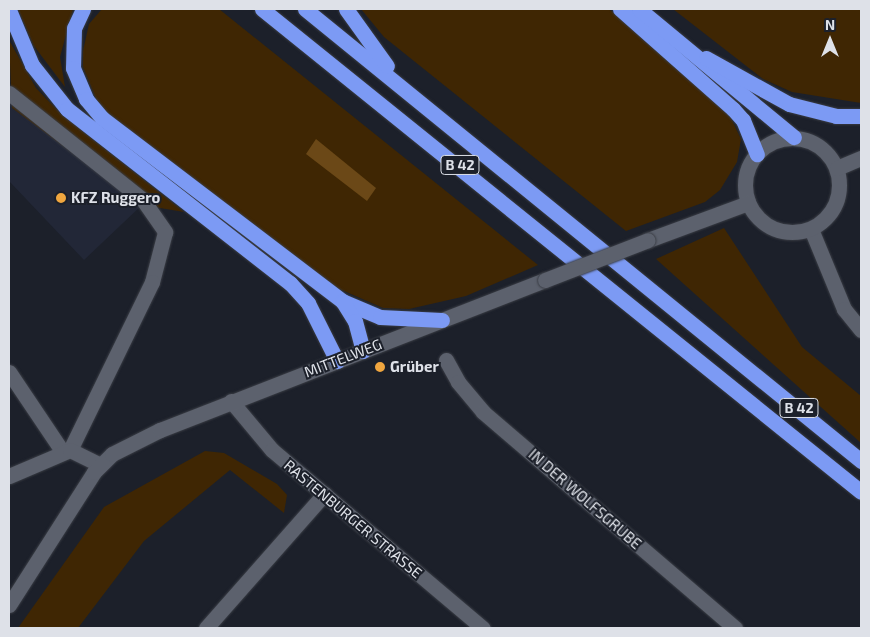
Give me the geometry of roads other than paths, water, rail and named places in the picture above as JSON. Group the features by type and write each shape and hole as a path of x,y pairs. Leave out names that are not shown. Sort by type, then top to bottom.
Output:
{"highway":[{"path":"83,9 74,28 73,68 86,99 102,118 342,301 380,317 442,320"},
{"path":"255,9 268,13"},
{"name":"B 42","path":"305,9 400,83 861,462"},
{"path":"346,9 400,83"},
{"path":"620,9 733,109 743,120 757,154"},
{"path":"639,9 686,50 794,137"},
{"path":"9,10 32,65 67,109 290,284 308,303 337,361"},
{"name":"B 42","path":"268,13 861,492"},
{"path":"686,50 789,104 861,116"},
{"path":"342,301 355,321 363,350"}],"street":[{"path":"9,93 143,200 165,232 152,282 66,450 9,476"},
{"path":"794,137 821,147 837,168 836,204 811,229 792,233 774,229 758,218 748,203 745,177 757,154 773,142 794,137"},
{"path":"837,168 861,158"},
{"name":"MITTELWEG","path":"9,605 101,465 112,454 160,430 232,401 748,203"},
{"path":"811,229 844,309 861,330"},
{"name":"IN DER WOLFSGRUBE","path":"446,360 458,382 484,412 735,628"},
{"path":"9,372 66,450 101,465"},
{"name":"RASTENBURGER STRASSE","path":"232,401 272,450 483,628"},
{"path":"206,628 324,494"}],"place":[{"name":"KFZ Ruggero","path":"61,198"},
{"name":"Grüber","path":"380,367"}]}
